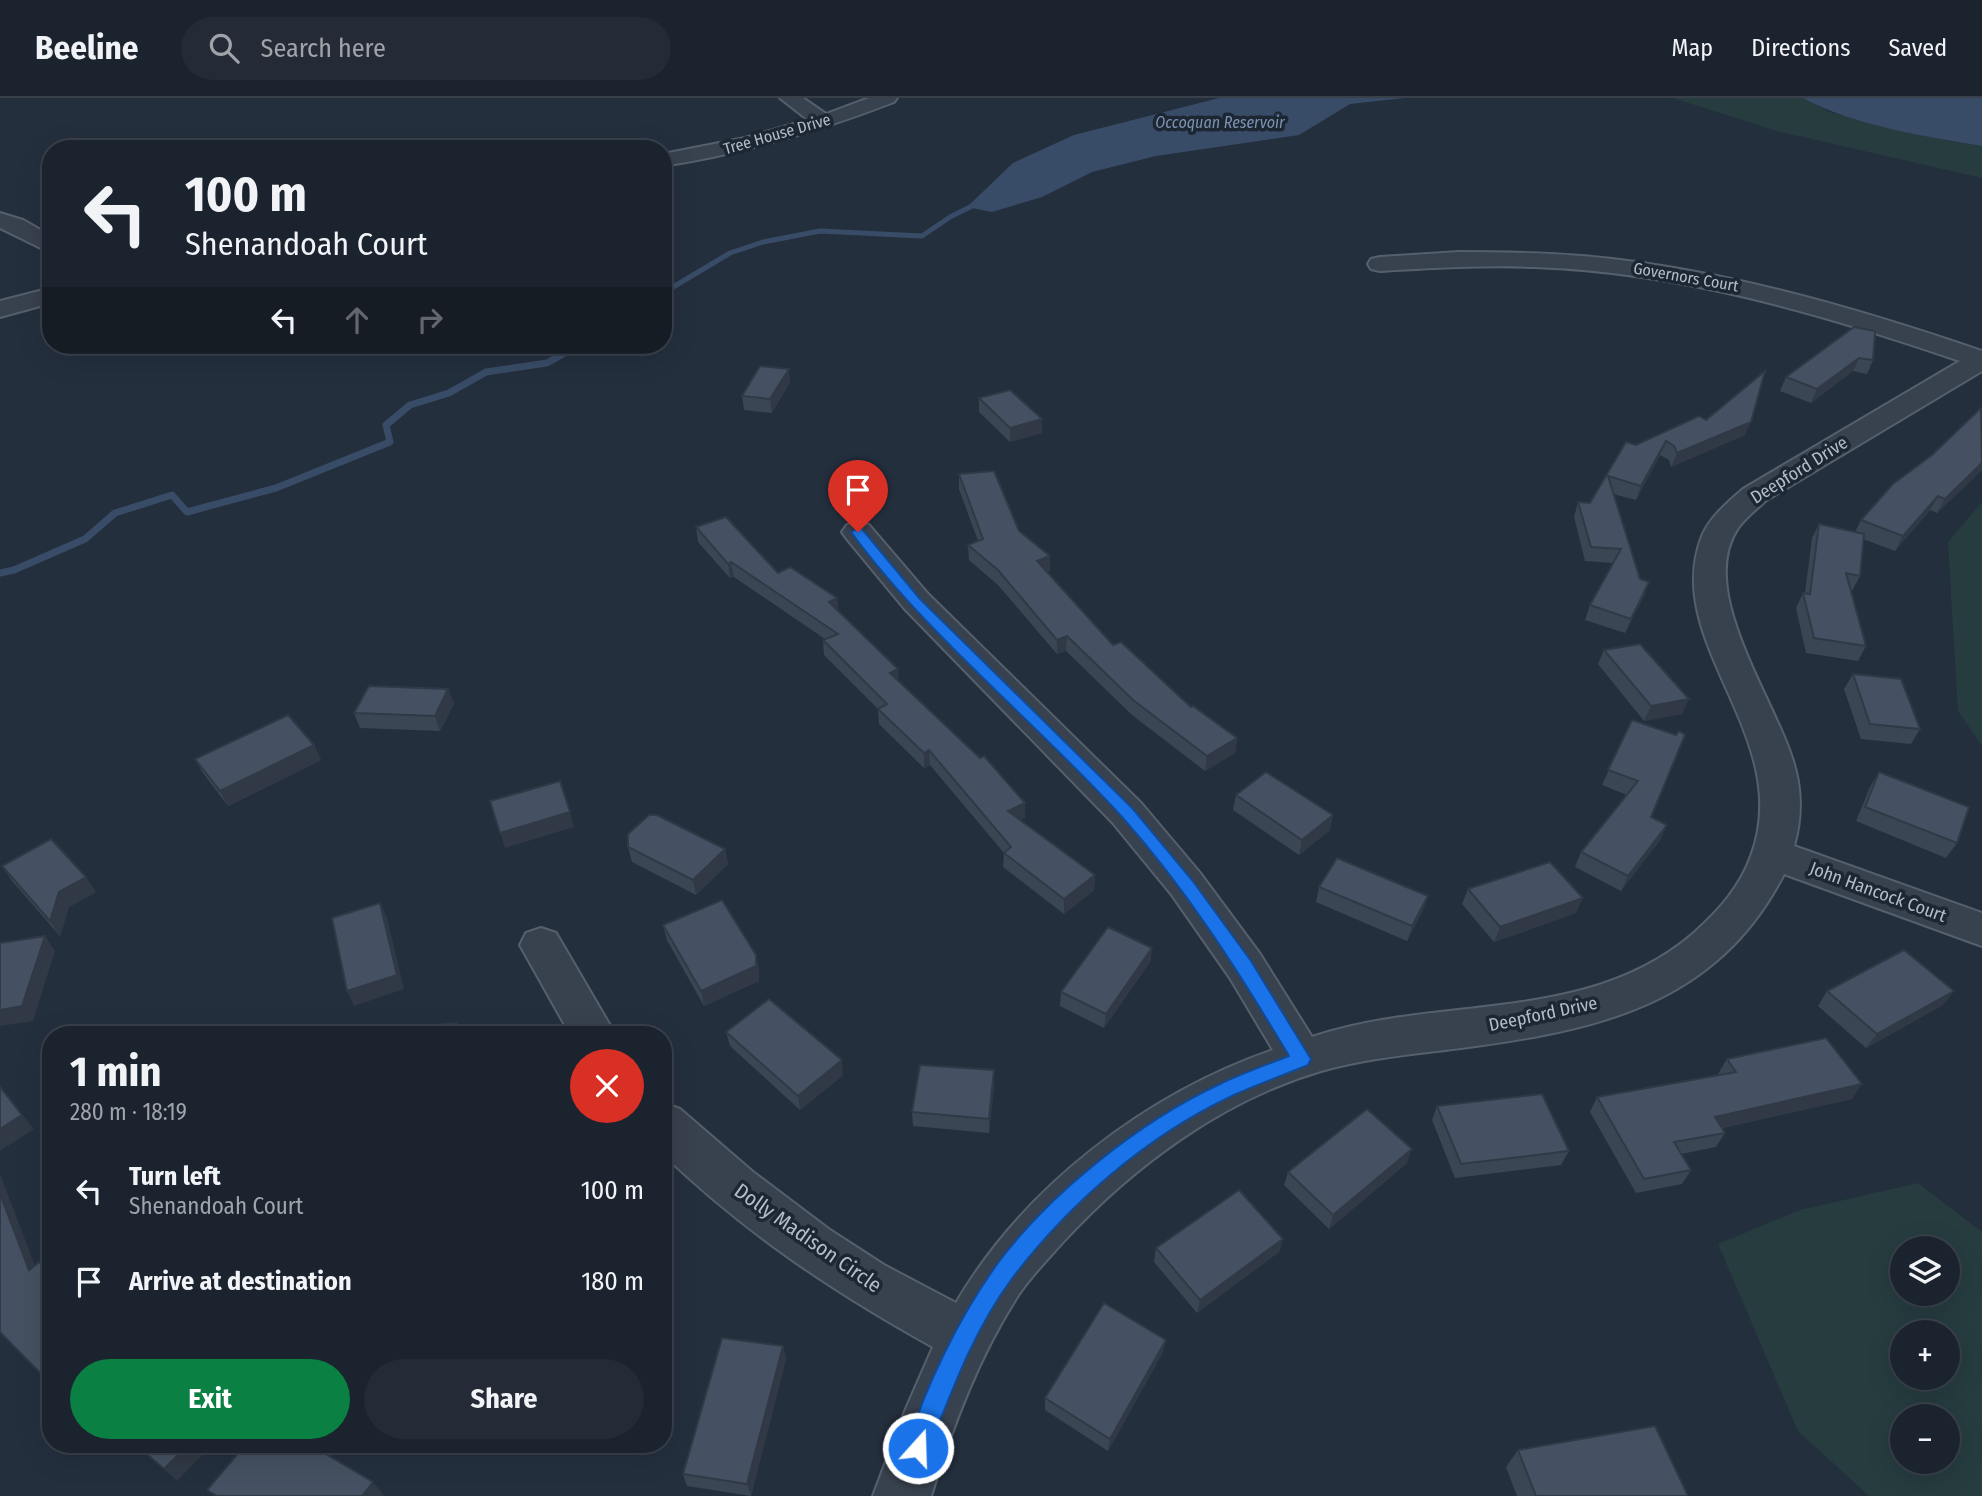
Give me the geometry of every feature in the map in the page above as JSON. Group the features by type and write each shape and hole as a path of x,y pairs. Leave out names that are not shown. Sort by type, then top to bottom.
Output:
{"street":[{"path":"790,98 824,122"},
{"name":"Tree House Drive","path":"672,158 744,146 824,122 887,98"},
{"path":"0,220 15,225 42,241"},
{"name":"Governors Court","path":"1380,264 1422,259 1512,257 1598,262 1648,269 1709,280 1811,305 1982,360"},
{"path":"0,309 42,297"},
{"name":"Deepford Drive","path":"902,1496 925,1424 965,1336 1003,1273 1056,1212 1114,1160 1175,1118 1226,1090 1301,1059 1363,1042 1482,1027 1596,1006 1656,981 1690,960 1726,930 1748,903 1765,875 1773,854 1780,809 1778,771 1754,704 1715,616 1709,593 1710,561 1719,533 1734,513 1754,495 1982,360"},
{"path":"858,532 916,601 1127,813 1186,884 1245,966 1301,1059"},
{"name":"John Hancock Court","path":"1773,854 1982,930"},
{"path":"541,945 588,1026"},
{"name":"Dolly Madison Circle","path":"672,1131 700,1158 777,1221 865,1281 965,1336"}],"green space":[{"path":"1673,98 1803,98 1829,112 1948,141 1982,146 1982,178 1777,131"},
{"path":"1982,502 1982,746 1958,711 1948,542"},
{"path":"1918,1183 1982,1232 1982,1496 1869,1496 1798,1431 1718,1244 1800,1210"}],"water":[{"name":"Occoquan Reservoir","path":"1219,98 1404,98 1350,104 1299,135 1156,156 1092,172 1042,197 992,212 967,207 1013,163 1074,135"},
{"path":"1803,98 1982,98 1982,146 1867,123"}],"building":[{"path":"1854,327 1875,331 1873,360 1859,358 1817,389 1786,377"},
{"path":"760,366 789,369 770,399 742,396"},
{"path":"1765,371 1751,422 1677,453 1674,446 1666,441 1641,486 1608,476 1640,579 1649,582 1631,619 1590,605 1621,549 1591,547 1578,502 1590,503 1626,442 1636,445 1699,416 1706,420"},
{"path":"1010,390 1042,419 1010,428 979,398"},
{"path":"1981,408 1982,463 1945,499 1938,496 1903,536 1861,520 1893,484 1932,455"},
{"path":"994,471 1019,531 1050,556 1037,561 1113,645 1121,642 1191,707 1237,738 1207,756 1133,700 1067,636 1057,640 998,570 968,545 983,539 959,474"},
{"path":"726,517 778,573 790,567 837,598 829,602 898,669 890,673 980,758 984,756 1025,803 1008,811 1095,875 1064,899 1004,853 1011,847 929,750 924,753 878,709 887,704 823,640 838,634 731,562 728,564 696,527"},
{"path":"1819,524 1864,534 1860,576 1846,573 1866,646 1814,638 1803,593 1810,594"},
{"path":"1640,644 1689,699 1651,706 1604,650"},
{"path":"1853,674 1901,679 1920,729 1870,724"},
{"path":"369,686 448,689 435,716 354,713"},
{"path":"288,715 314,745 220,791 195,759"},
{"path":"1632,720 1676,735 1679,731 1685,735 1651,817 1667,825 1628,876 1581,852 1638,781 1608,770"},
{"path":"1266,772 1333,815 1302,840 1236,795"},
{"path":"1879,772 1969,807 1957,843 1865,807"},
{"path":"560,781 570,812 500,833 490,801"},
{"path":"649,815 657,815 725,849 693,880 628,847 628,834"},
{"path":"51,839 86,877 59,892 50,921 2,866"},
{"path":"1337,858 1428,896 1412,926 1319,887"},
{"path":"1550,862 1583,898 1500,927 1468,889"},
{"path":"722,900 756,955 756,966 701,991 663,925"},
{"path":"380,903 397,975 347,991 332,918"},
{"path":"1108,927 1152,948 1106,1014 1061,992"},
{"path":"45,936 22,1006 0,1010 0,943"},
{"path":"1904,950 1954,991 1877,1034 1827,991"},
{"path":"769,999 842,1060 798,1096 726,1032"},
{"path":"457,1023 456,1026 428,1026"},
{"path":"1826,1038 1862,1084 1715,1117 1725,1133 1674,1142 1691,1170 1644,1179 1597,1097 1736,1072 1727,1059"},
{"path":"920,1065 994,1070 989,1119 912,1112"},
{"path":"0,1087 22,1115 0,1129"},
{"path":"1542,1094 1569,1151 1461,1164 1437,1106"},
{"path":"1367,1109 1412,1149 1333,1215 1288,1172"},
{"path":"1239,1190 1283,1239 1200,1300 1156,1248"},
{"path":"0,1194 29,1270 39,1262 42,1265 42,1375 0,1332"},
{"path":"1104,1303 1166,1340 1110,1439 1045,1398"},
{"path":"722,1338 783,1346 747,1484 683,1474"},
{"path":"1655,1426 1688,1496 1536,1496 1518,1450"},
{"path":"145,1453 180,1453 164,1469"},
{"path":"238,1453 324,1453 373,1482 362,1496 217,1496 207,1490"}],"waterway":[{"path":"672,288 730,253 763,242 820,231 922,236 950,217 982,201"},
{"path":"0,573 14,570 85,539 115,513 172,495 187,512 276,488 390,442 386,425 410,405 449,393 486,372 547,363 563,354"}],"route":[{"path":"858,532 916,601 1127,813 1186,884 1245,966 1301,1059 1226,1090 1175,1118 1114,1160 1056,1212 1003,1273 965,1336 925,1424 918,1448"}]}
